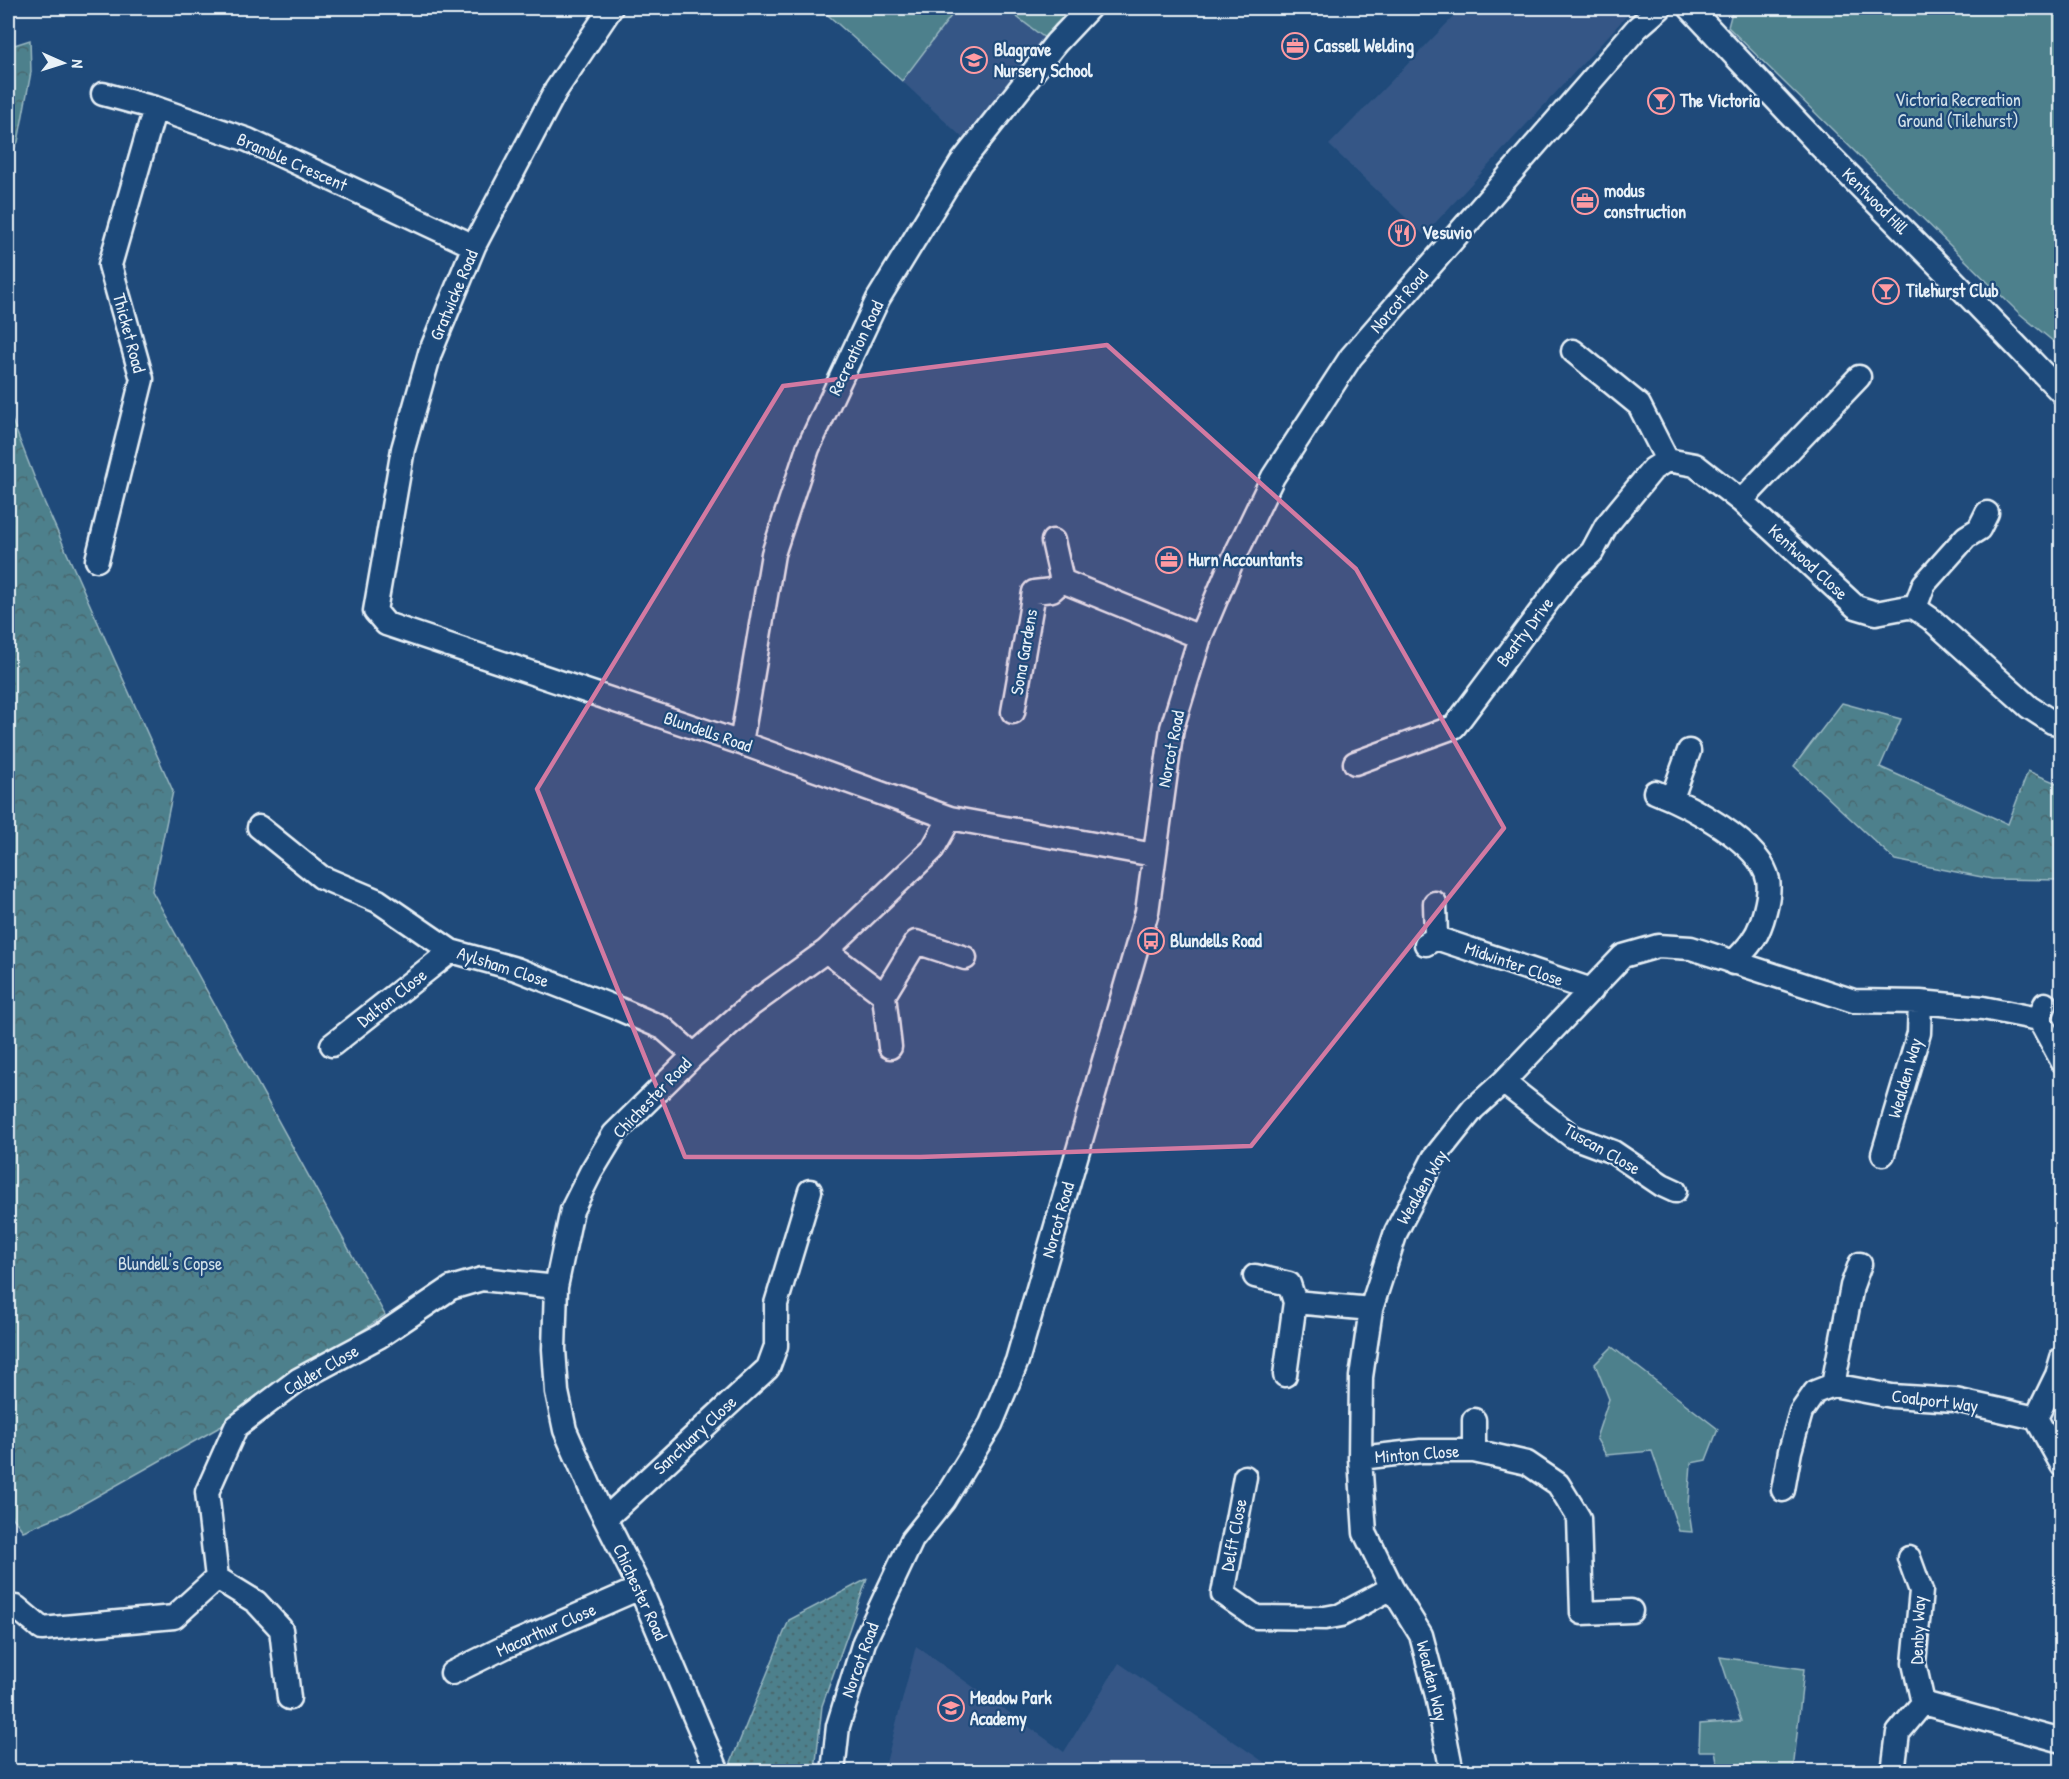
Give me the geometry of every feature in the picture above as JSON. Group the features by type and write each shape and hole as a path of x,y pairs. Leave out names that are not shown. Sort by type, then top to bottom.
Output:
{"street":[{"name":"Gratwicke Road","path":"375,611 403,449 430,353 474,246 556,90 611,8"},
{"name":"Recreation Road","path":"741,743 773,554 808,448 878,299 962,162 1056,43 1089,8"},
{"name":"Norcot Road","path":"833,1772 838,1726 864,1642 912,1540 944,1500 991,1424 1017,1362 1143,923 1172,728 1200,637 1230,566 1273,477 1352,357 1637,28 1660,8"},
{"name":"Kentwood Hill","path":"1690,8 1820,146 2061,393"},
{"name":"Bramble Crescent","path":"103,94 155,108 248,140 474,246"},
{"name":"Thicket Road","path":"97,560 142,379 110,265 155,108"},
{"path":"1573,351 1639,405 1666,460"},
{"path":"1741,501 1858,377"},
{"name":"Kentwood Close","path":"1666,460 1695,465 1741,501 1856,607 1876,613 1908,607 1915,608"},
{"name":"Beatty Drive","path":"1355,763 1454,727 1570,572 1592,552 1606,526 1653,469 1666,460"},
{"path":"1988,513 1980,529 1966,537 1924,584 1915,608 1931,619 2029,707 2052,722 2061,724"},
{"path":"1053,541 1062,581 1200,637"},
{"name":"Sona Gardens","path":"1013,712 1034,592 1052,590 1062,581"},
{"name":"Blundells Road","path":"375,611 386,624 741,743 950,818 1154,855"},
{"path":"1689,751 1663,795 1724,828 1758,858 1768,881 1766,907 1755,938 1733,963"},
{"name":"Chichester Road","path":"718,1772 640,1588 565,1430 557,1392 554,1349 556,1287 572,1210 614,1134 694,1054 751,1005 826,951 932,850 950,818"},
{"name":"Aylsham Close","path":"259,827 321,878 378,901 451,951 516,969 630,1014 663,1028 694,1054"},
{"name":"Midwinter Close","path":"1435,903 1431,941 1592,990"},
{"path":"890,1047 884,995 916,942 965,958"},
{"name":"Wealden Way","path":"1452,1772 1437,1696 1421,1635 1392,1588 1365,1533 1360,1458 1361,1377 1371,1309 1396,1232 1434,1158 1473,1109 1503,1082 1623,956 1658,946 1691,948 1854,1001 1920,1002 2042,1012 2061,1061"},
{"name":"Dalton Close","path":"332,1045 451,951"},
{"path":"826,951 884,995"},
{"name":"Wealden Way","path":"1883,1154 1919,1033 1920,1002"},
{"name":"Tuscan Close","path":"1503,1082 1573,1137 1613,1152 1662,1185 1675,1191"},
{"name":"Sanctuary Close","path":"606,1518 768,1368 776,1346 776,1304 810,1191"},
{"path":"1783,1490 1781,1450 1801,1412 1815,1392 1833,1385 1852,1286 1860,1264"},
{"path":"1255,1276 1289,1284 1295,1302 1285,1375"},
{"name":"Calder Close","path":"217,1578 207,1492 236,1427 298,1380 380,1336 451,1288 482,1279 556,1287"},
{"path":"1295,1302 1371,1309"},
{"path":"2061,1358 2056,1375 2036,1419 2061,1465"},
{"name":"Coalport Way","path":"1833,1385 1892,1396 1955,1400 2036,1419"},
{"name":"Minton Close","path":"1474,1420 1474,1451"},
{"name":"Minton Close","path":"1360,1458 1421,1450 1474,1451 1527,1462 1558,1484 1579,1518 1582,1613 1631,1611"},
{"name":"Delft Close","path":"1245,1477 1213,1596 1256,1617 1325,1618 1341,1615 1392,1588"},
{"name":"Denby Way","path":"1909,1558 1921,1591 1914,1663 1923,1704"},
{"path":"16,1607 42,1629 174,1617 217,1578 256,1602 281,1629 289,1698"},
{"name":"Macarthur Close","path":"452,1673 505,1647 640,1588"},
{"path":"1893,1772 1898,1733 1923,1704 2061,1741"}],"highlighted area":[{"path":"1107,345 1356,569 1504,828 1251,1146 920,1157 685,1157 537,789 783,386"}],"shaded area":[{"name":"Blagrave Nursery School","path":"957,8 1005,8 1046,39 967,142 902,81"},
{"path":"1462,8 1634,8 1424,235 1329,145"},
{"name":"Meadow Park Academy","path":"916,1646 1064,1752 1119,1663 1277,1771 884,1771"}],"green space":[{"path":"820,8 957,8 902,81"},
{"path":"1005,8 1073,8 1055,25 1046,39"},
{"name":"Victoria Recreation Ground (Tilehurst)","path":"1733,8 2061,8 2061,337 2054,342 2020,314 1728,27"},
{"path":"30,40 31,72 18,142 8,158 8,47"},
{"name":"Blundell's Copse","path":"8,410 42,497 173,791 152,891 385,1315 218,1428 69,1512 23,1531 8,1511"},
{"path":"1842,703 1901,719 1880,767 2008,824 2028,771 2061,785 2061,880 1992,879 1895,860 1794,766"},
{"path":"1612,1347 1718,1429 1706,1460 1691,1463 1688,1505 1692,1532 1679,1531 1652,1451 1606,1455 1596,1438 1609,1399 1595,1364"},
{"path":"867,1579 822,1706 815,1771 734,1771 731,1762 789,1620"},
{"path":"1720,1657 1804,1669 1793,1771 1719,1771 1715,1751 1699,1751 1700,1724 1741,1721"}],"place":[{"name":"Cassell Welding","path":"1295,46"},
{"name":"Blagrave Nursery School","path":"974,60"},
{"name":"The Victoria","path":"1661,101"},
{"name":"modus construction","path":"1585,201"},
{"name":"Vesuvio","path":"1402,233"},
{"name":"Tilehurst Club","path":"1886,291"},
{"name":"Hurn Accountants","path":"1169,560"},
{"name":"Blundells Road","path":"1151,941"},
{"name":"Meadow Park Academy","path":"951,1708"}]}
